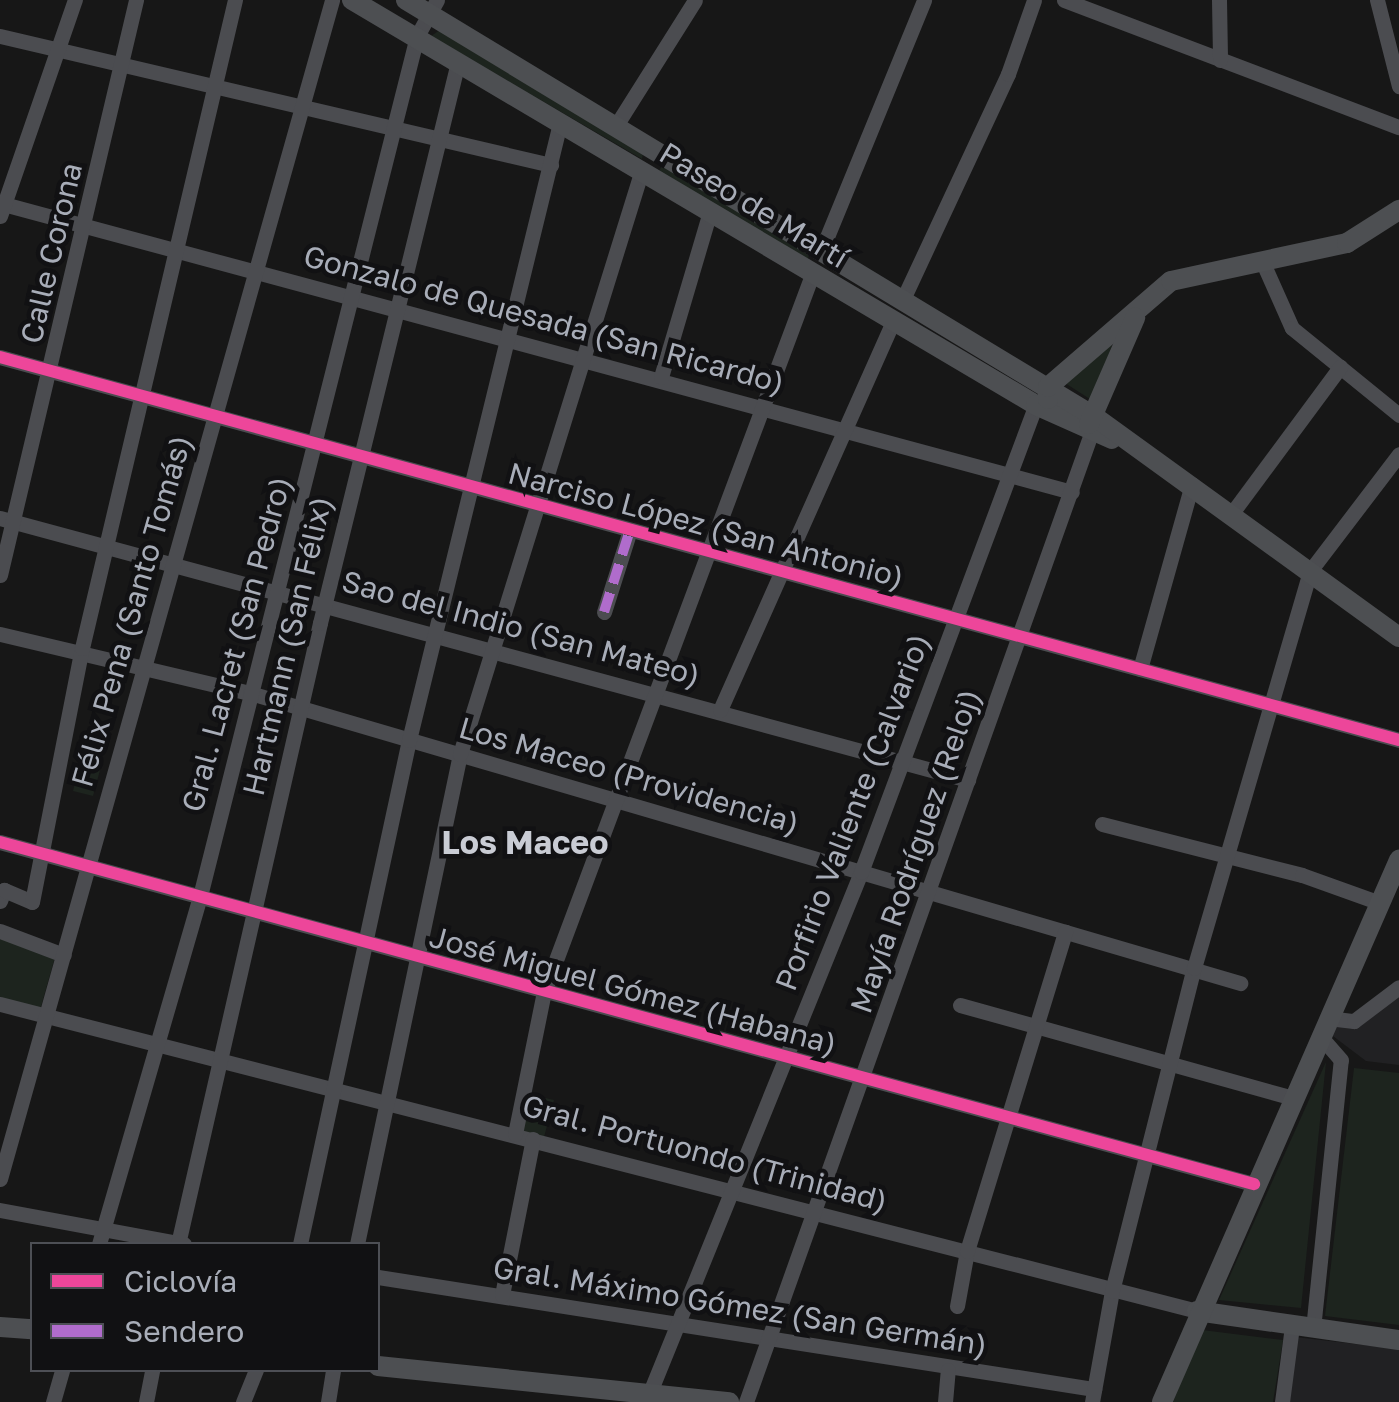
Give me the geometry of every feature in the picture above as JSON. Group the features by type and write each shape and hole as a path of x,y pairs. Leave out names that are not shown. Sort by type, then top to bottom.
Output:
{"main road":[{"name":"Paseo de Martí","path":"407,1 428,5 1048,387 1088,424"},
{"path":"342,3 407,1"},
{"name":"Paseo de Martí","path":"342,3 417,36 708,214 1045,410 1088,424 1133,447 1192,484 1399,637"},
{"path":"1045,410 1048,387 1171,281 1346,242 1399,210"},
{"path":"812,275 822,249"},
{"path":"1088,424 1138,313"},
{"path":"1027,374 1045,410"},
{"path":"1162,1402 1197,1312 1399,860"},
{"name":"Gral. Portuondo (Trinidad)","path":"1197,1312 1399,1340"},
{"path":"0,1327 30,1329"},
{"path":"380,1366 648,1398 730,1402"}],"street":[{"path":"1,207 75,0"},
{"name":"Calle Corona","path":"0,575 7,520 53,371 136,0"},
{"path":"0,900 4,890 32,902 82,648 235,0"},
{"path":"616,124 695,0"},
{"path":"822,249 924,0"},
{"path":"904,298 1008,74 1034,0"},
{"path":"1064,0 1399,127"},
{"path":"1219,0 1220,60"},
{"path":"1377,0 1399,86"},
{"name":"Félix Pena (Santo Tomás)","path":"0,1179 301,106 342,3"},
{"name":"Gral. Lacret (San Pedro)","path":"101,1237 198,900 428,5"},
{"path":"0,36 550,165"},
{"name":"Hartmann (San Félix)","path":"181,1242 218,1060 324,604 458,62"},
{"path":"300,1242 409,740 560,123"},
{"path":"357,1242 460,754 489,647 641,174"},
{"name":"Gonzalo de Quesada (San Ricardo)","path":"1,207 178,248 1072,492"},
{"path":"662,377 708,214"},
{"path":"1262,263 1292,328 1399,415"},
{"path":"514,1134 544,992 613,798 812,275"},
{"path":"720,710 778,570 893,322"},
{"name":"Narciso López (San Antonio)","path":"0,357 145,392 534,505 956,620 1021,634 1399,740"},
{"path":"1232,513 1340,367"},
{"name":"Porfirio Valiente (Calvario)","path":"648,1398 861,872 1010,475 1045,410"},
{"name":"Mayía Rodríguez (Reloj)","path":"746,1402 1072,492 1088,424"},
{"path":"1093,1396 1112,1291 1173,1064 1194,968 1310,570 1399,454"},
{"path":"1140,669 1192,484"},
{"name":"Sao del Indio (San Mateo)","path":"7,520 489,647 968,780"},
{"path":"604,612 630,530"},
{"name":"Los Maceo (Providencia)","path":"0,634 82,648 250,693 1240,983"},
{"path":"1102,824 1226,856 1380,903"},
{"name":"José Miguel Gómez (Habana)","path":"0,842 416,960 1147,1150 1254,1184"},
{"path":"0,931 64,955"},
{"path":"957,1306 967,1251 1064,932"},
{"path":"1282,1402 1303,1328 1342,1060 1324,1027 1354,1021 1399,987"},
{"name":"Gral. Portuondo (Trinidad)","path":"0,1004 1197,1312"},
{"path":"960,1004 1292,1098"},
{"path":"502,1294 533,1139"},
{"path":"0,1210 101,1237 158,1242"},
{"name":"Gral. Máximo Gómez (San Germán)","path":"380,1277 677,1322 1093,1396"},
{"path":"945,1402 948,1370"},
{"path":"53,1402 61,1372"},
{"path":"146,1402 152,1372"},
{"path":"243,1402 255,1372"},
{"path":"328,1402 334,1372"}],"shaded area":[{"path":"440,30 643,154 642,159 431,36"},
{"path":"662,166 809,254 808,259 657,174"},
{"path":"1114,339 1093,401 1065,383"},
{"path":"83,753 103,759 93,796 73,791"},
{"path":"0,936 55,957 40,1010 0,998"},
{"path":"1399,996 1399,1065 1366,1061 1329,1033 1334,1024 1359,1027"},
{"path":"1326,1062 1301,1308 1219,1300"},
{"path":"1354,1068 1399,1073 1399,1325 1325,1316"},
{"path":"528,1094 554,1100 544,1137 519,1131"},
{"path":"1202,1330 1283,1340 1273,1402 1173,1402"},
{"path":"1295,1337 1399,1349 1399,1402 1286,1402"}],"marked path":[{"path":"604,612 630,530"}],"cycle path":[{"path":"0,357 1399,740"},
{"path":"0,842 1254,1184"}],"district":[{"name":"Los Maceo","path":"525,842"}]}
